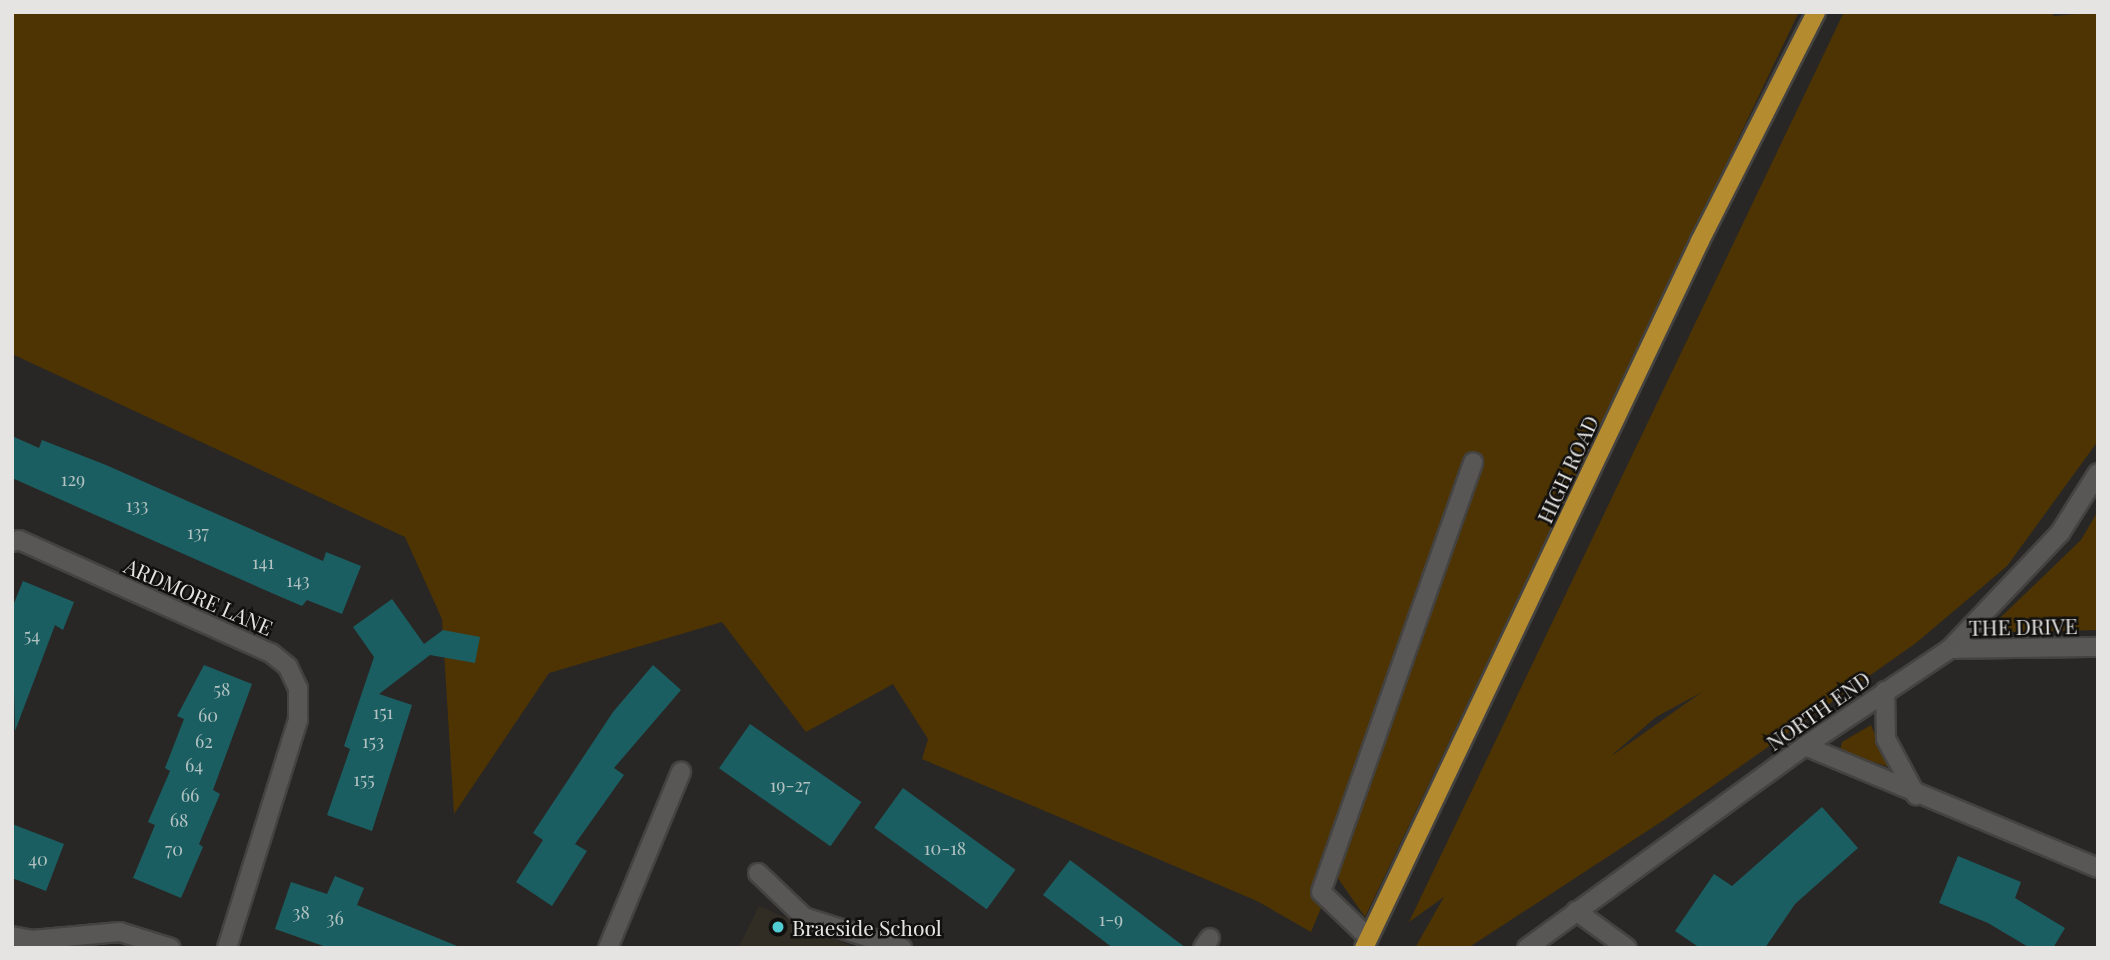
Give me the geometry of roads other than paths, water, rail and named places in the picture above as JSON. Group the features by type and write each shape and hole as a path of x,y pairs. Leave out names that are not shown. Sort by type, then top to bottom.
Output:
{"main road":[{"name":"HIGH ROAD","path":"1366,943 1700,241 1816,12"}],"street":[{"path":"1366,943 1321,892 1473,462"},
{"name":"NORTH END","path":"1527,948 1805,746 1950,649 2060,533 2098,473"},
{"name":"ARDMORE LANE","path":"12,542 19,540 271,653 288,667 298,688 298,720 228,948"},
{"name":"THE DRIVE","path":"1950,649 2098,647"},
{"path":"1885,691 1886,739 1916,795"},
{"path":"1805,746 1916,795 2098,868"},
{"path":"608,948 681,772"},
{"path":"758,873 804,918 902,948"},
{"path":"1576,911 1627,948"},
{"path":"12,936 33,944 120,932 171,948"}],"place":[{"name":"Braeside School","path":"778,927"}]}
